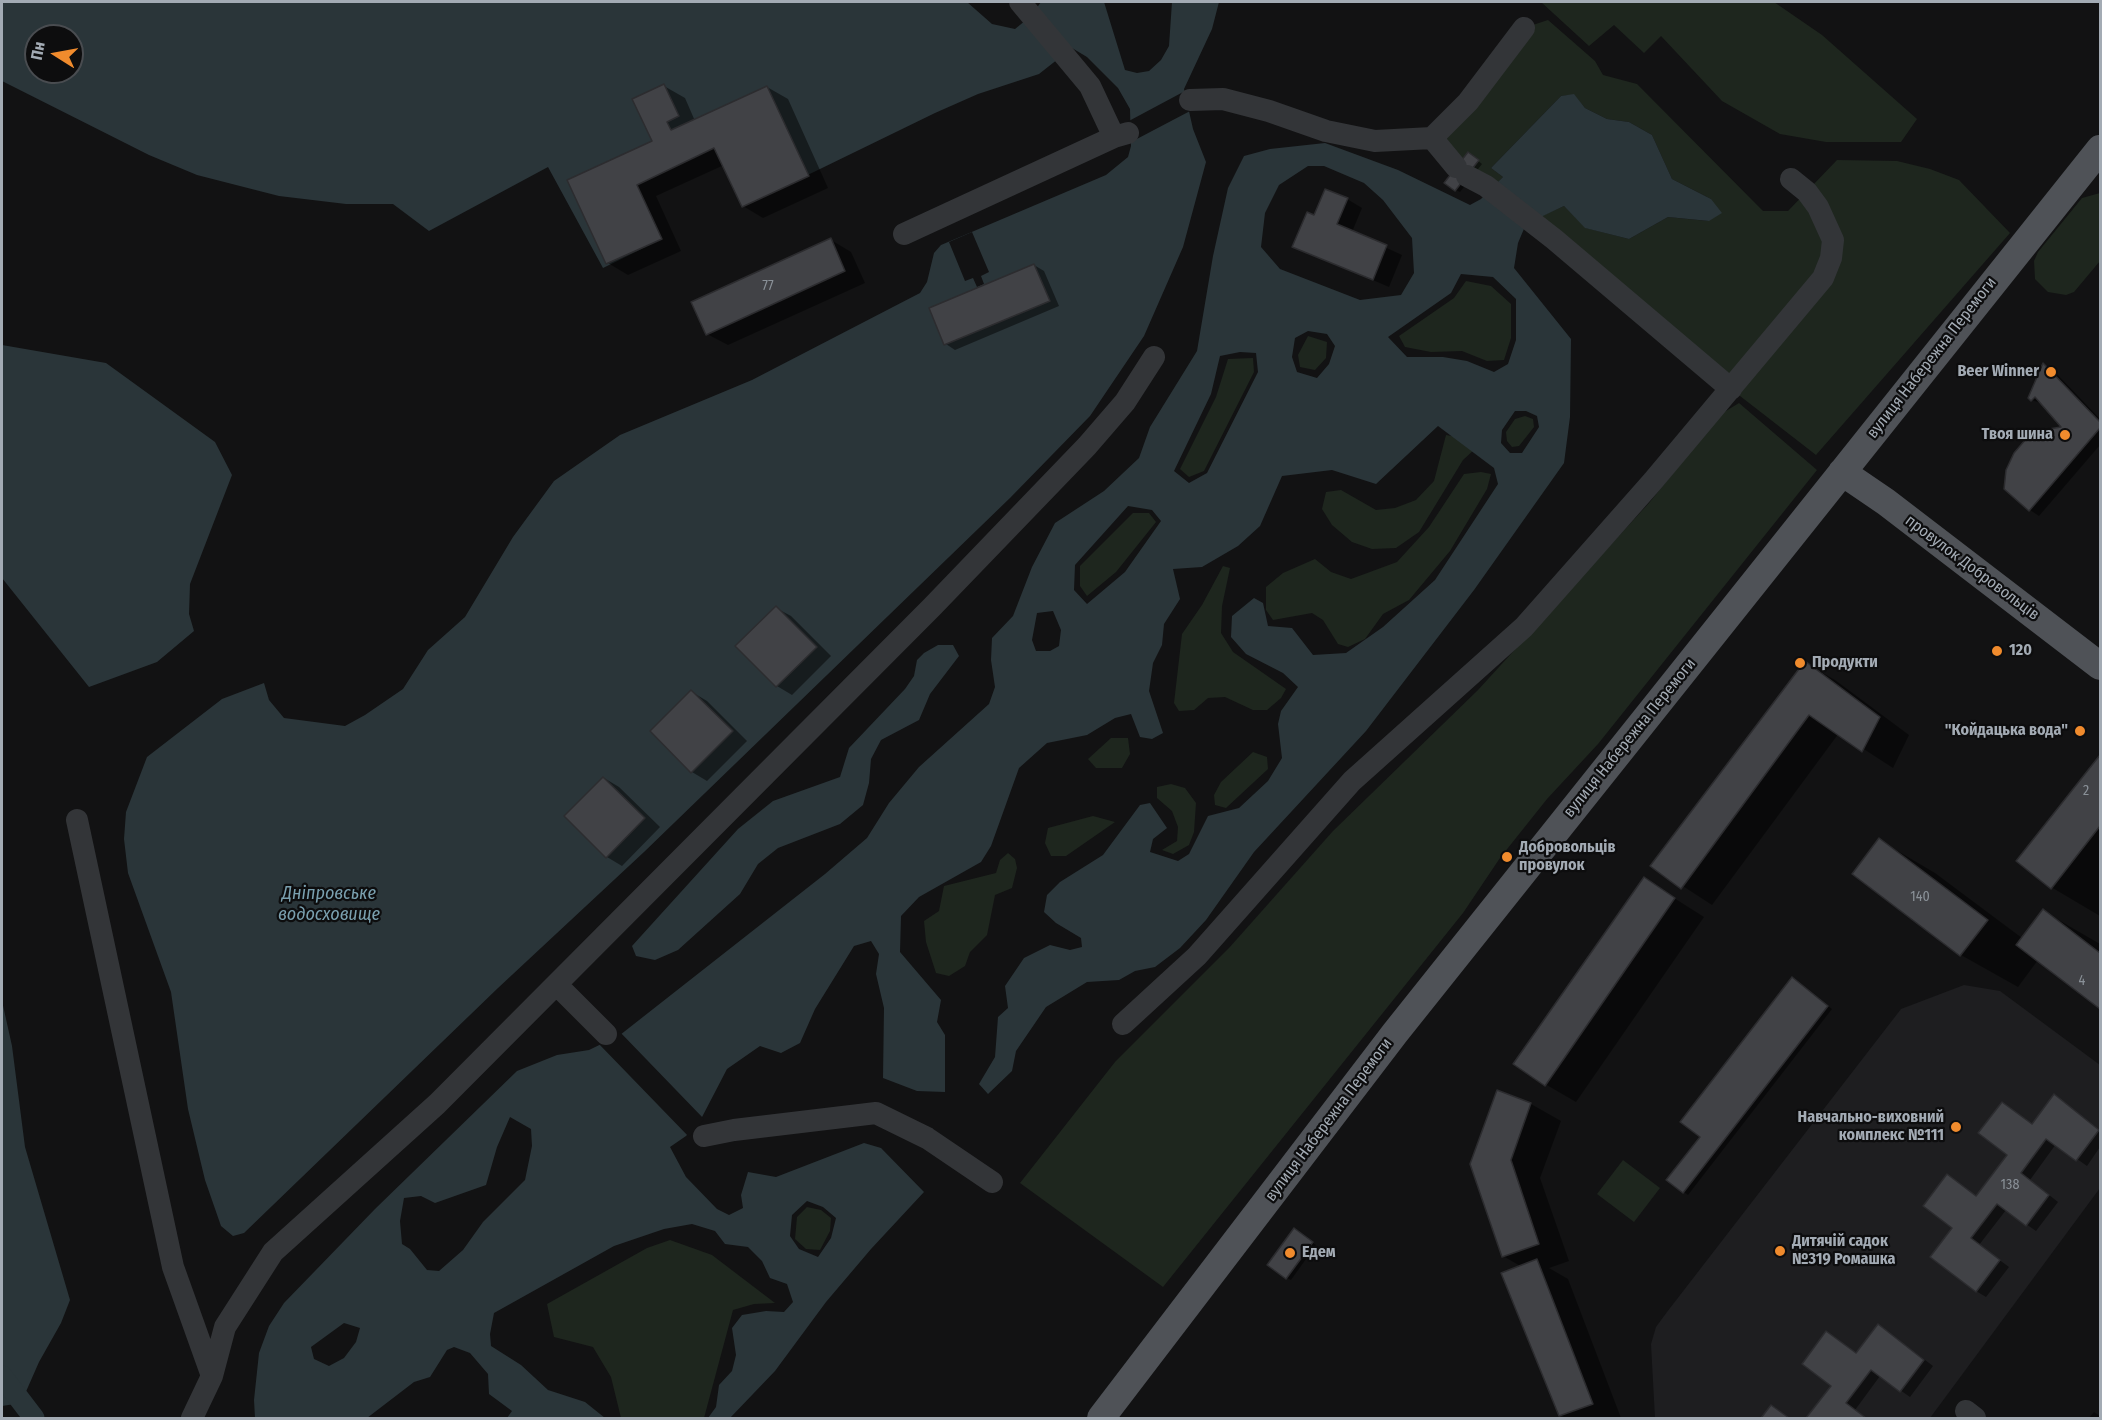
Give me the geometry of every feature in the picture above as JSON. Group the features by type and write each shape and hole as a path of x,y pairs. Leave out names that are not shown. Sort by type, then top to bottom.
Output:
{"main road":[{"name":"вулиця Набережна Перемоги","path":"1101,1419 1395,1033 2100,149"},
{"name":"провулок Добровольців","path":"1842,472 1886,502 2100,666"}],"street":[{"path":"904,234 1121,135 1090,86 1024,6"},
{"path":"1190,100 1223,99 1269,111 1326,131 1376,141 1432,138 1468,102 1524,28"},
{"path":"1432,138 1470,176 1554,239 1731,389"},
{"path":"1124,1023 1197,956 1352,781 1524,627 1731,389 1823,278 1831,258 1833,240 1818,207 1807,192 1791,179"},
{"path":"192,1419 212,1376 225,1327 273,1252 380,1158 557,985 1087,446 1125,402 1154,357"},
{"path":"76,820 173,1267 212,1376"},
{"path":"557,985 606,1034"},
{"path":"704,1137 734,1130 876,1113 927,1138 992,1182"}],"shaded area":[{"path":"1541,2 1774,2 1822,35 1917,119 1901,142 1826,142 1780,134 1722,101 1661,36 1644,53 1614,25 1589,46"},
{"path":"1548,20 1595,61 1603,75 1637,84 1763,211 1788,211 1837,160 1897,161 1930,169 1959,180 2010,233 1816,455 1731,389 1530,221 1564,206 1586,228 1629,239 1668,217 1708,221 1711,199 1672,179 1652,135 1629,122 1607,119 1585,108 1574,95 1561,96 1491,168 1503,177 1491,190 1432,138 1524,28"},
{"path":"2100,193 2100,261 2074,292 2066,295 2048,292 2035,279 2034,261 2038,252 2082,198"},
{"path":"1466,281 1491,286 1511,304 1511,338 1504,360 1487,361 1462,351 1431,352 1405,347 1399,336 1454,298"},
{"path":"1308,336 1327,342 1326,358 1315,370 1300,367 1298,355"},
{"path":"1253,358 1254,372 1204,471 1189,477 1180,469 1216,397 1228,359"},
{"path":"1739,403 1817,470 1598,744 1547,799 1500,858 1463,913 1163,1287 1020,1183 1115,1062 1229,948 1333,831 1478,690 1649,503 1721,414"},
{"path":"1525,416 1533,419 1534,427 1519,446 1512,447 1507,441 1506,432 1515,419"},
{"path":"1446,435 1463,438 1475,449 1463,460 1419,532 1396,548 1372,549 1352,542 1332,525 1322,509 1326,492 1341,490 1376,510 1395,508 1416,500 1434,481"},
{"path":"1481,472 1491,474 1487,489 1450,551 1409,600 1383,614 1365,639 1348,647 1338,644 1323,620 1312,613 1273,620 1266,610 1266,587 1283,573 1315,559 1331,572 1351,579 1397,562 1429,527 1464,474"},
{"path":"1133,513 1149,513 1156,522 1116,572 1087,596 1080,586 1080,566"},
{"path":"1223,566 1230,568 1222,606 1221,633 1233,652 1286,689 1281,698 1267,710 1253,710 1225,697 1208,698 1194,710 1179,711 1174,703 1182,634 1202,605"},
{"path":"1111,738 1128,738 1130,754 1122,768 1096,768 1088,759"},
{"path":"1253,752 1267,757 1268,769 1226,808 1215,805 1214,795 1221,782"},
{"path":"1171,784 1185,788 1196,803 1194,832 1189,845 1173,854 1162,850 1177,841 1178,827 1172,811 1157,798 1157,787"},
{"path":"1093,816 1115,822 1066,856 1051,856 1045,843 1048,828"},
{"path":"1008,853 1015,859 1017,868 1012,888 995,895 987,935 970,952 965,966 949,976 936,973 926,942 924,921 939,911 944,886 996,873 1000,860"},
{"name":"Навчально-виховний комплекс №111","path":"1964,985 2000,991 2100,1065 2100,1188 1930,1418 1655,1418 1651,1344 1656,1327 1901,1009"},
{"path":"1623,1160 1660,1188 1634,1222 1597,1194"},
{"path":"807,1207 821,1210 831,1218 830,1231 820,1250 806,1249 795,1239 797,1217"},
{"path":"670,1240 712,1255 775,1303 754,1304 733,1310 704,1418 621,1418 611,1377 593,1347 554,1337 547,1304 647,1248"}],"water":[{"name":"Дніпровське водосховище","path":"2,2 967,2 992,24 1015,29 1031,16 1041,2 1104,2 1125,70 1137,73 1149,71 1161,60 1169,46 1172,2 1219,2 1212,29 1184,89 1193,129 1206,162 1183,247 1144,336 1090,416 1010,498 644,852 498,988 244,1233 233,1236 221,1226 205,1180 188,1109 171,992 128,873 124,839 126,812 147,757 222,699 264,683 269,700 284,718 345,726 365,715 403,689 428,650 465,617 513,537 554,481 620,435 752,380 920,293 927,282 934,253 941,245 1106,175 1128,157 1131,146 1130,109 1118,88 1087,57 1072,48 1039,74 978,94 935,113 742,207 714,148 637,185 662,239 603,268 548,167 429,231 393,204 346,204 279,196 197,175 149,155 2,81"},
{"path":"1574,94 1585,108 1607,119 1629,122 1652,135 1672,179 1711,199 1722,213 1709,221 1668,217 1629,239 1585,228 1564,206 1526,224 1518,243 1514,268 1571,339 1570,417 1564,463 1474,590 1366,731 1254,852 1206,920 1180,948 1155,967 1135,971 1119,980 1087,982 1046,1007 1016,1051 1012,1071 988,1094 979,1084 995,1057 998,1017 1008,1008 1005,986 1024,958 1050,945 1070,950 1082,947 1081,938 1056,923 1044,912 1047,895 1060,882 1103,855 1140,805 1150,803 1167,828 1153,839 1150,852 1178,861 1189,854 1208,816 1239,808 1268,781 1282,758 1278,724 1281,711 1298,687 1283,673 1246,654 1231,637 1232,616 1254,598 1263,603 1268,626 1292,628 1313,655 1346,653 1383,627 1435,580 1498,484 1494,468 1438,426 1376,484 1332,470 1282,476 1260,526 1238,546 1202,567 1173,569 1180,599 1164,624 1162,645 1153,663 1149,691 1163,733 1152,739 1140,737 1131,714 1115,718 1087,735 1047,743 1019,768 991,846 981,862 919,897 901,916 900,952 941,1000 937,1022 945,1035 945,1092 917,1091 883,1078 884,1008 876,974 879,954 871,941 854,946 815,1009 800,1043 781,1053 760,1046 727,1069 701,1119 686,1136 670,1147 686,1177 717,1209 729,1215 743,1208 741,1195 748,1172 776,1177 864,1143 881,1148 924,1192 826,1302 775,1371 730,1418 708,1418 716,1407 719,1385 732,1371 736,1355 732,1328 742,1315 766,1311 784,1312 793,1302 787,1284 770,1278 762,1261 748,1247 725,1244 715,1231 692,1224 664,1229 614,1246 494,1313 490,1334 491,1346 521,1365 548,1390 585,1402 605,1418 507,1418 512,1411 489,1394 488,1374 470,1353 454,1347 447,1350 430,1377 414,1382 367,1418 255,1418 254,1400 259,1353 269,1326 284,1303 375,1209 517,1071 557,1055 589,1050 620,1035 825,874 867,838 889,803 919,767 989,704 995,687 991,660 992,638 1013,616 1032,567 1055,523 1104,491 1139,458 1150,427 1197,351 1213,256 1228,188 1244,156 1270,149 1325,143 1398,170 1470,205 1481,199 1503,177 1491,168 1561,96","holes":["1308,166 1324,166 1364,183 1383,200 1412,238 1414,273 1401,295 1360,300 1280,269 1261,247 1265,213 1279,185","1461,274 1493,277 1516,299 1516,340 1508,364 1494,372 1467,361 1443,357 1407,357 1388,337 1451,293","1308,331 1327,334 1335,346 1329,364 1317,378 1297,372 1292,357 1295,338","1240,352 1256,353 1258,372 1207,473 1189,483 1174,471 1211,394 1220,356","1515,411 1526,411 1537,416 1539,427 1522,453 1510,453 1501,443 1502,430","1128,506 1152,510 1161,521 1125,572 1087,604 1074,590 1075,565","1053,611 1061,630 1059,646 1050,651 1036,651 1032,640 1037,613","510,1117 531,1129 532,1146 525,1180 483,1222 463,1250 439,1271 427,1270 410,1249 402,1244 400,1221 404,1198 421,1196 435,1203 486,1185 497,1147","807,1201 823,1207 836,1218 831,1238 818,1257 799,1249 790,1236 792,1215","344,1323 360,1328 356,1342 344,1358 329,1366 314,1359 311,1347"]},
{"path":"2,345 106,363 215,442 232,475 190,584 189,614 194,631 157,662 89,687 2,578"},
{"path":"938,645 953,645 959,656 930,694 919,720 881,740 871,759 869,783 863,805 840,824 778,848 758,864 740,894 678,950 655,960 636,956 632,946 738,829 773,801 840,777 849,748 905,689 914,676 917,660"},
{"path":"2,1001 12,1046 25,1147 70,1300 21,1403 2,1406"}],"pier":[{"path":"1185,91 1192,110 1133,141 1127,130 1127,122"},
{"path":"972,232 989,272 981,276 984,284 977,287 973,278 965,281 949,242"},
{"path":"619,1031 704,1119 689,1137 598,1043"}],"building":[{"path":"664,84 679,116 667,122 671,130 767,86 809,176 742,207 714,148 637,185 662,239 606,264 567,180 652,141 632,99"},
{"path":"1468,152 1479,160 1455,191 1444,183"},
{"path":"1325,189 1348,198 1337,224 1387,245 1373,280 1292,247 1307,212 1314,215"},
{"path":"831,238 845,271 706,335 691,302"},
{"path":"1034,264 1050,301 944,345 929,308"},
{"name":"Твоя шина","path":"2043,363 2100,422 2100,428 2029,511 2004,489 2006,470 2014,453 2026,439 2043,430 2061,427 2035,397 2031,401 2028,398"},
{"path":"776,606 817,647 776,687 735,646"},
{"path":"1805,661 1880,717 1862,752 1809,715 1681,889 1650,866"},
{"path":"691,690 733,731 691,773 650,731"},
{"path":"2100,755 2100,826 2051,889 2016,861"},
{"path":"603,777 645,818 606,858 564,816"},
{"path":"1879,838 1988,920 1960,956 1852,874"},
{"path":"1644,877 1675,898 1545,1086 1513,1064"},
{"path":"2043,909 2100,953 2100,1009 2016,945"},
{"path":"1792,977 1828,1006 1683,1193 1666,1180 1700,1137 1680,1122"},
{"path":"1497,1090 1531,1103 1511,1160 1539,1244 1502,1257 1470,1164"},
{"path":"2054,1094 2099,1130 2076,1161 2046,1139 2021,1173 2049,1195 2026,1226 1997,1204 1971,1238 2000,1260 1976,1292 1930,1257 1952,1228 1923,1206 1947,1174 1976,1196 2007,1155 1978,1133 2002,1102 2032,1124"},
{"name":"Едем","path":"1294,1228 1313,1242 1286,1279 1267,1265"},
{"path":"1537,1259 1593,1404 1559,1416 1501,1273"},
{"path":"1878,1324 1924,1360 1900,1392 1871,1370 1846,1403 1866,1418 1806,1418 1831,1386 1802,1364 1826,1331 1856,1353"},
{"path":"1771,1405 1789,1418 1761,1418"}],"waterway":[{"path":"2,1376 34,1418"}],"place":[{"name":"Beer Winner","path":"2051,372"},
{"name":"Твоя шина","path":"2065,435"},
{"name":"120","path":"1997,651"},
{"name":"Продукти","path":"1800,663"},
{"name":"\"Койдацька вода\"","path":"2080,731"},
{"name":"Добровольців провулок","path":"1507,857"},
{"name":"Навчально-виховний комплекс №111","path":"1956,1127"},
{"name":"Дитячій садок №319 Ромашка","path":"1780,1251"},
{"name":"Едем","path":"1290,1253"}]}
